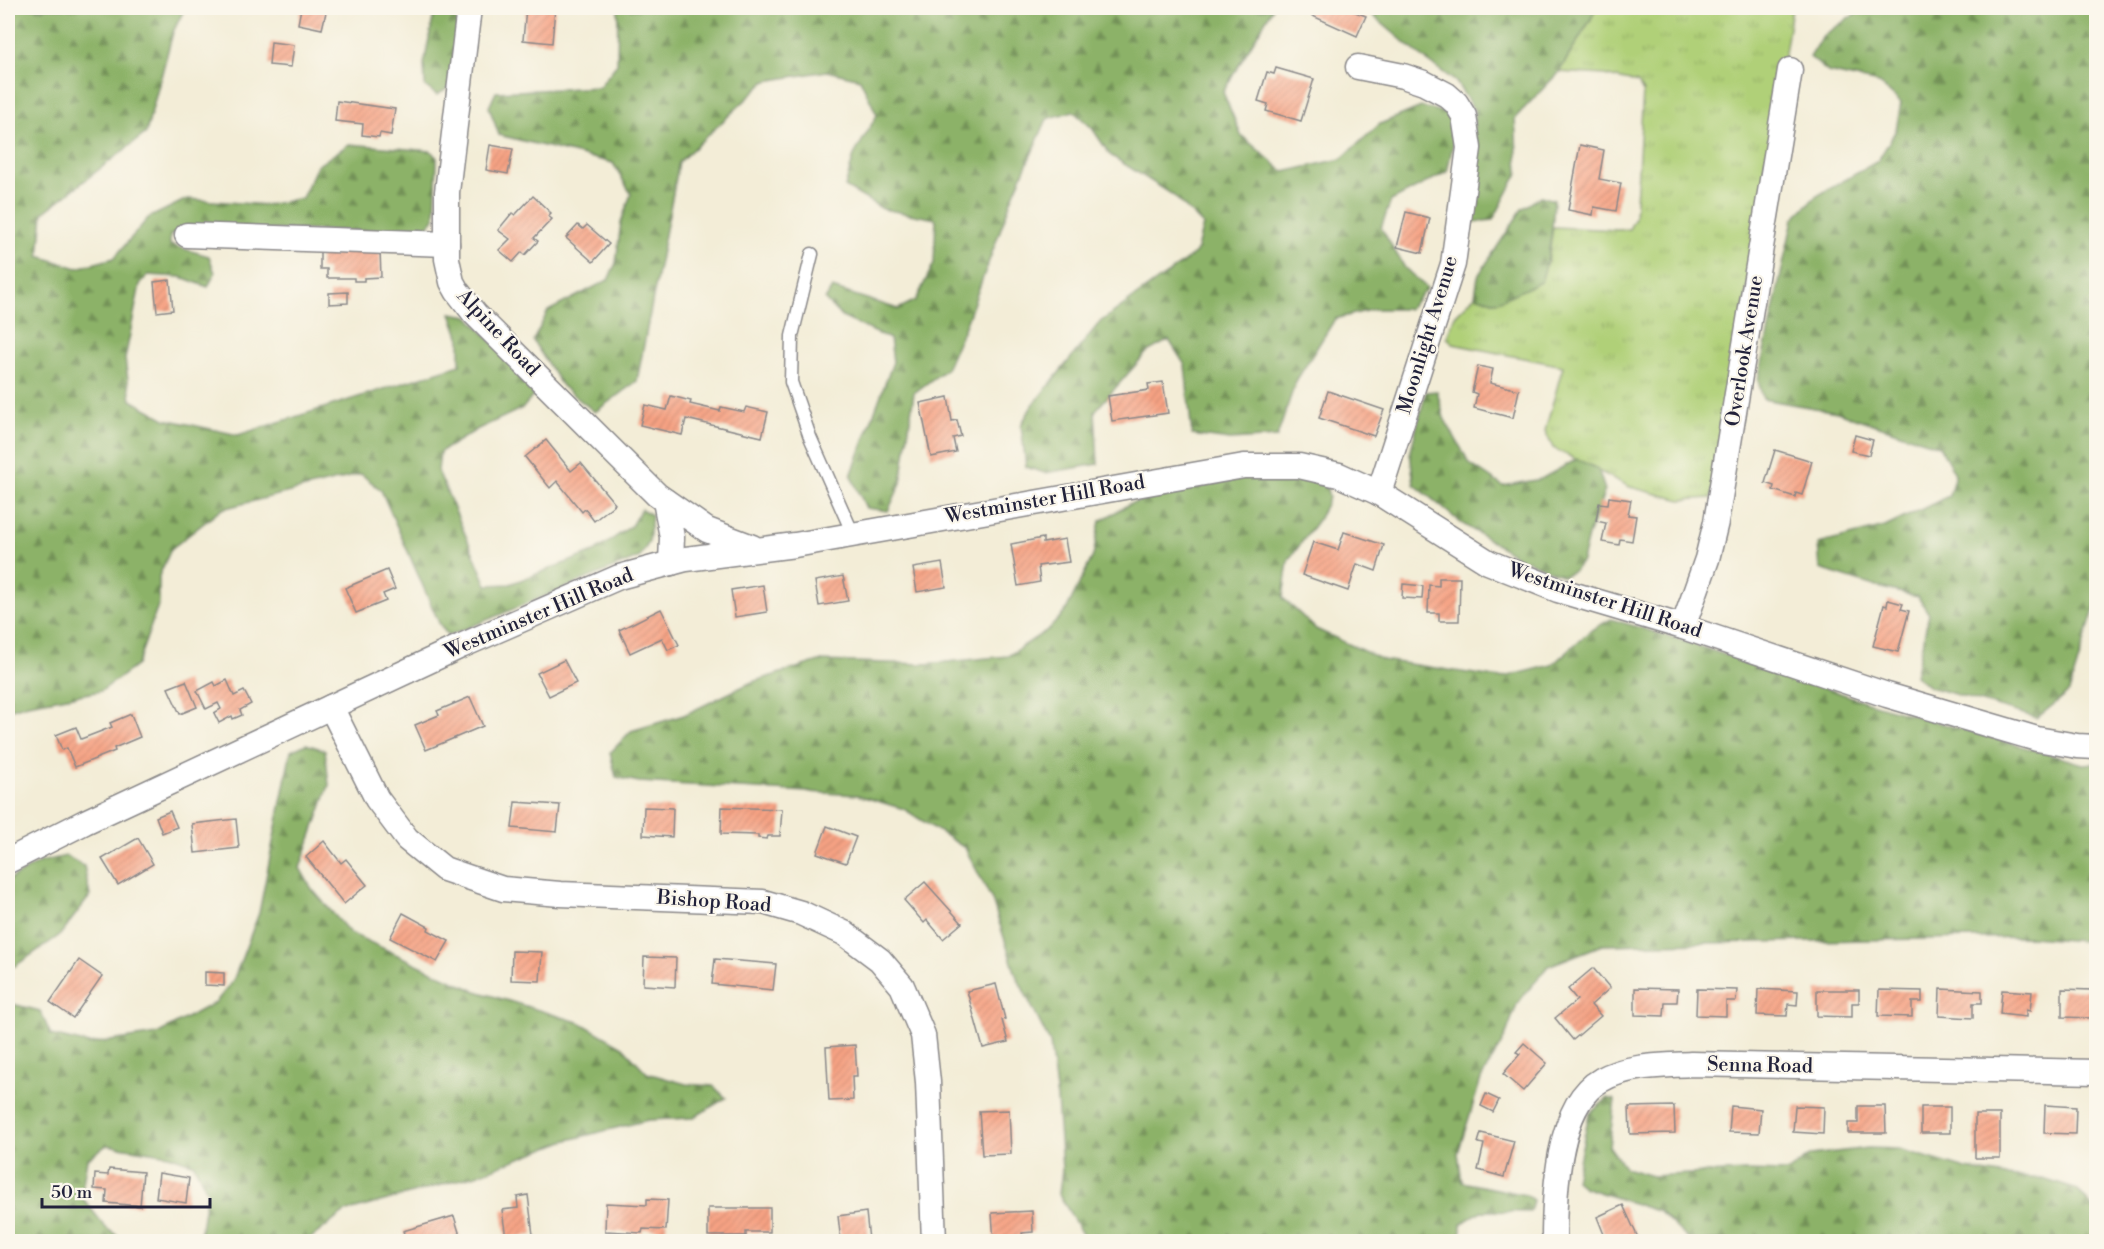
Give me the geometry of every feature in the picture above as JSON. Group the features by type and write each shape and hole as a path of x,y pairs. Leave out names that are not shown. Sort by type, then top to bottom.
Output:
{"street":[{"name":"Alpine Road","path":"469,8 447,192 447,259 452,282 469,308 665,501 707,530 760,549"},
{"name":"Moonlight Avenue","path":"1358,67 1403,76 1424,83 1447,95 1456,103 1464,116 1469,147 1453,264 1379,493"},
{"name":"Overlook Avenue","path":"1683,627 1707,559 1716,522 1790,70"},
{"path":"187,235 447,244"},
{"name":"Westminster Hill Road","path":"8,861 56,836 330,707 619,576 671,563 1244,466 1299,466 1323,470 1353,480 1379,493 1473,554 1558,590 2037,739 2097,747"},
{"path":"665,501 672,537 671,563"},
{"name":"Bishop Road","path":"330,707 377,799 407,839 444,869 503,889 560,894 763,902 801,913 844,933 880,960 902,986 922,1035 928,1082 934,1242"},
{"name":"Senna Road","path":"1554,1242 1557,1184 1566,1129 1571,1114 1588,1090 1610,1076 1653,1067 1691,1064 2097,1072"}],"lane":[{"path":"812,254 792,336 791,382 810,437 853,534"}],"green space":[{"path":"8,8 185,8 173,32 146,133 43,213 39,256 77,268 114,258 148,218 187,199 267,205 302,198 317,166 349,144 431,151 437,158 435,218 426,228 399,231 185,229 170,235 170,245 209,256 215,273 208,287 181,277 148,275 140,284 125,359 131,400 165,419 238,435 460,365 460,339 451,313 468,316 537,391 523,408 478,429 440,452 438,471 487,585 510,584 594,552 631,526 641,509 652,515 649,542 640,557 448,636 439,623 381,490 361,474 222,509 171,549 159,576 159,603 137,665 101,691 28,704 8,710"},
{"path":"435,8 460,8 450,87 437,95 425,86 424,64"},
{"path":"618,8 1273,8 1223,92 1241,135 1284,172 1341,159 1380,124 1421,107 1448,113 1455,135 1447,172 1391,201 1381,228 1405,268 1427,288 1409,309 1374,309 1335,319 1296,381 1277,437 1230,440 1192,435 1185,365 1169,340 1147,352 1095,411 1098,464 1045,473 1026,467 1021,425 1032,406 1100,322 1196,253 1203,225 1173,195 1110,155 1092,128 1073,111 1047,119 1012,198 966,324 946,369 914,393 901,483 888,511 866,508 851,476 893,362 890,339 842,317 825,300 832,288 898,309 916,300 934,263 936,219 883,209 845,187 854,155 877,115 860,79 827,71 766,81 679,162 637,381 595,412 562,386 533,341 548,311 608,280 616,263 621,222 631,194 613,163 499,135 489,107 496,92 599,87 617,64"},
{"path":"1364,8 1596,8 1559,72 1515,118 1518,173 1493,220 1473,222 1474,110 1456,82 1417,53"},
{"path":"1596,8 1792,8 1759,221 1711,498 1681,500 1630,487 1553,448 1545,431 1563,366 1453,344 1447,337 1455,316 1475,296 1496,302 1548,261 1553,227 1629,229 1635,218 1643,92 1638,83 1604,75 1559,72"},
{"path":"1864,8 2096,8 2096,603 2069,692 2037,718 1930,687 1915,676 1929,614 1918,597 1820,569 1818,544 1885,527 1949,496 1955,474 1939,446 1837,412 1763,399 1758,380 1793,219 1815,197 1878,161 1896,130 1901,103 1879,83 1828,72 1810,57 1824,35"},
{"path":"1541,196 1554,200 1547,262 1541,282 1496,302 1475,296 1478,276 1522,209"},
{"path":"1437,391 1444,418 1470,464 1503,486 1541,479 1577,459 1598,469 1605,490 1588,536 1582,561 1574,571 1563,576 1514,555 1461,523 1414,484 1410,453 1426,392"},
{"path":"1289,475 1326,483 1329,498 1318,520 1288,561 1283,598 1316,629 1383,660 1501,678 1552,665 1591,630 1611,619 1867,702 2083,764 2096,763 2096,942 2030,937 1602,945 1548,966 1517,1004 1505,1037 1481,1079 1458,1153 1462,1182 1526,1195 1533,1200 1530,1212 1481,1211 1461,1224 1461,1241 1086,1241 1059,1194 1062,1169 1050,1043 1016,975 992,900 965,848 904,809 857,795 639,782 616,777 610,753 631,731 684,715 752,682 819,661 925,664 1008,656 1049,629 1065,612 1093,556 1100,521 1131,503 1239,478"},
{"path":"306,744 325,750 329,785 300,868 312,889 350,933 473,990 581,1023 623,1047 647,1073 686,1084 713,1086 726,1098 693,1118 648,1120 564,1141 476,1175 345,1212 307,1241 199,1241 207,1191 194,1164 169,1155 107,1145 87,1159 81,1196 107,1229 126,1241 8,1241 8,1003 40,1011 51,1035 90,1044 157,1034 216,1002 233,981 259,913 291,751"},
{"path":"66,856 84,866 90,896 60,935 15,966 8,968 8,880 40,862"},
{"path":"1608,1098 1615,1100 1609,1146 1625,1168 1652,1176 1744,1171 1787,1172 1811,1155 1868,1148 1899,1149 1966,1169 2043,1179 2078,1190 2096,1212 2096,1241 1690,1241 1660,1212 1583,1187 1575,1180 1589,1114"}],"building":[{"path":"301,8 327,8 322,29 298,24"},
{"path":"526,8 555,8 552,43 523,40"},
{"path":"1309,8 1345,8 1366,16 1357,36 1306,13"},
{"path":"271,42 294,45 291,67 269,65"},
{"path":"1276,68 1314,79 1301,121 1266,111 1268,104 1258,101 1267,72 1274,74"},
{"path":"337,101 395,109 391,135 380,133 379,137 362,135 363,124 335,121"},
{"path":"490,145 513,149 508,174 486,170"},
{"path":"1580,145 1604,150 1599,179 1621,183 1616,211 1594,207 1593,215 1568,210"},
{"path":"533,196 551,213 548,216 552,219 534,238 538,241 525,255 522,252 513,262 499,250 510,239 498,230 512,213 515,215"},
{"path":"1406,212 1430,218 1422,253 1397,247"},
{"path":"578,225 583,229 587,225 609,244 593,262 566,238"},
{"path":"380,250 381,277 364,278 364,281 354,281 354,278 327,278 327,269 320,269 320,251"},
{"path":"170,280 173,310 157,312 154,282"},
{"path":"348,292 348,303 329,304 329,293"},
{"path":"1478,366 1493,369 1490,383 1519,390 1513,418 1474,408 1477,394 1472,392"},
{"path":"1163,382 1168,413 1112,421 1108,396 1149,390 1148,384"},
{"path":"1328,391 1384,410 1374,436 1319,418"},
{"path":"671,396 691,401 690,404 720,411 721,407 744,412 746,407 768,412 762,437 686,419 682,435 640,425 645,405 667,410"},
{"path":"948,397 952,421 957,420 961,436 953,438 956,452 931,457 920,403"},
{"path":"1855,435 1873,440 1869,455 1851,451"},
{"path":"546,440 571,471 581,463 615,504 594,521 585,509 582,512 557,481 550,488 525,457"},
{"path":"1775,450 1812,461 1802,495 1796,493 1795,497 1773,490 1774,486 1765,483"},
{"path":"1609,497 1631,500 1628,515 1636,516 1632,541 1620,539 1619,545 1602,542 1606,523 1596,521 1599,503 1608,504"},
{"path":"1344,532 1384,545 1376,571 1357,564 1348,591 1302,575 1313,542 1338,550"},
{"path":"1043,538 1043,543 1065,539 1069,562 1038,566 1040,582 1018,586 1011,544"},
{"path":"942,563 946,587 917,592 913,568"},
{"path":"387,570 395,589 383,594 386,601 356,613 345,588"},
{"path":"843,576 848,601 819,606 815,581"},
{"path":"1439,578 1460,578 1459,621 1439,621 1439,613 1428,613 1429,585 1439,586"},
{"path":"1403,584 1423,586 1422,599 1402,598"},
{"path":"763,585 767,612 735,617 731,590"},
{"path":"1888,600 1903,604 1901,609 1909,611 1898,652 1873,646 1884,605 1887,606"},
{"path":"661,609 679,645 668,650 662,638 630,653 619,630"},
{"path":"564,660 576,683 549,696 537,673"},
{"path":"227,680 234,696 244,691 251,704 240,710 242,715 233,719 232,716 219,723 214,713 221,709 218,703 206,709 197,691 214,682 216,686"},
{"path":"186,681 197,707 180,714 168,688"},
{"path":"470,697 483,726 426,750 415,725 439,715 437,711"},
{"path":"131,714 140,737 114,748 115,751 75,767 67,748 62,750 56,735 76,727 81,739 112,727 110,723"},
{"path":"515,802 560,805 557,832 512,828"},
{"path":"644,807 673,808 672,837 643,835"},
{"path":"722,807 782,809 780,836 768,836 767,839 758,838 758,835 721,834"},
{"path":"170,811 177,827 162,833 156,817"},
{"path":"236,819 239,848 195,853 192,824"},
{"path":"827,826 856,837 846,863 817,853"},
{"path":"138,838 153,864 118,885 102,859"},
{"path":"324,841 341,863 346,859 367,885 344,904 306,857"},
{"path":"925,882 962,923 943,939 927,920 924,923 904,900"},
{"path":"403,913 449,941 437,962 390,938"},
{"path":"512,951 542,952 540,981 511,980"},
{"path":"644,957 676,958 675,987 643,985"},
{"path":"715,959 776,964 773,990 712,984"},
{"path":"79,960 102,976 73,1018 50,1002"},
{"path":"1593,968 1610,988 1591,1005 1601,1016 1573,1040 1555,1018 1577,1000 1568,989"},
{"path":"205,972 224,973 224,986 205,985"},
{"path":"996,984 1008,1042 983,1048 967,991"},
{"path":"1635,988 1678,989 1677,1002 1665,1002 1664,1016 1635,1015"},
{"path":"1697,989 1737,990 1736,1001 1726,1001 1726,1016 1696,1015"},
{"path":"1758,989 1798,991 1797,1005 1788,1004 1787,1016 1757,1015"},
{"path":"1940,989 1982,991 1982,1003 1973,1003 1973,1018 1939,1016"},
{"path":"2062,989 2092,990 2092,993 2096,994 2096,1014 2093,1014 2093,1018 2062,1017"},
{"path":"1817,990 1859,990 1859,1003 1852,1003 1852,1017 1817,1016"},
{"path":"1879,990 1922,991 1922,1002 1912,1002 1912,1017 1878,1016"},
{"path":"2002,990 2032,992 2030,1011 2026,1010 2026,1017 2000,1014"},
{"path":"1524,1043 1547,1063 1523,1091 1503,1074 1520,1054 1516,1052"},
{"path":"855,1045 857,1076 852,1076 853,1100 829,1101 826,1047"},
{"path":"1486,1094 1499,1100 1493,1112 1481,1106"},
{"path":"2093,1100 2096,1100 2096,1133 2091,1133"},
{"path":"2045,1105 2076,1107 2075,1134 2044,1133"},
{"path":"1674,1106 1675,1133 1630,1134 1629,1107"},
{"path":"1731,1106 1761,1109 1759,1133 1729,1132"},
{"path":"1795,1106 1824,1107 1823,1134 1793,1132"},
{"path":"1858,1106 1885,1106 1886,1133 1848,1133 1848,1123 1858,1123"},
{"path":"1921,1107 1950,1107 1950,1133 1921,1133"},
{"path":"1009,1110 1011,1154 982,1155 979,1111"},
{"path":"1975,1114 2000,1114 2000,1158 1975,1158"},
{"path":"1481,1133 1514,1141 1504,1177 1478,1170 1484,1144 1478,1143"},
{"path":"109,1169 143,1172 140,1206 106,1203 107,1190 94,1189 95,1174 108,1175"},
{"path":"159,1173 189,1178 186,1203 156,1198"},
{"path":"528,1195 533,1235 506,1238 502,1210 518,1208 517,1197"},
{"path":"647,1199 668,1200 666,1230 643,1229 642,1233 605,1231 606,1203 647,1205"},
{"path":"1623,1205 1640,1242 1607,1242 1597,1217"},
{"path":"708,1208 770,1208 770,1232 746,1232 746,1236 708,1236"},
{"path":"1032,1211 1033,1232 1022,1233 1023,1242 994,1242 992,1213"},
{"path":"866,1212 869,1240 841,1242 838,1216"},
{"path":"454,1216 462,1242 407,1242 403,1231"}]}
